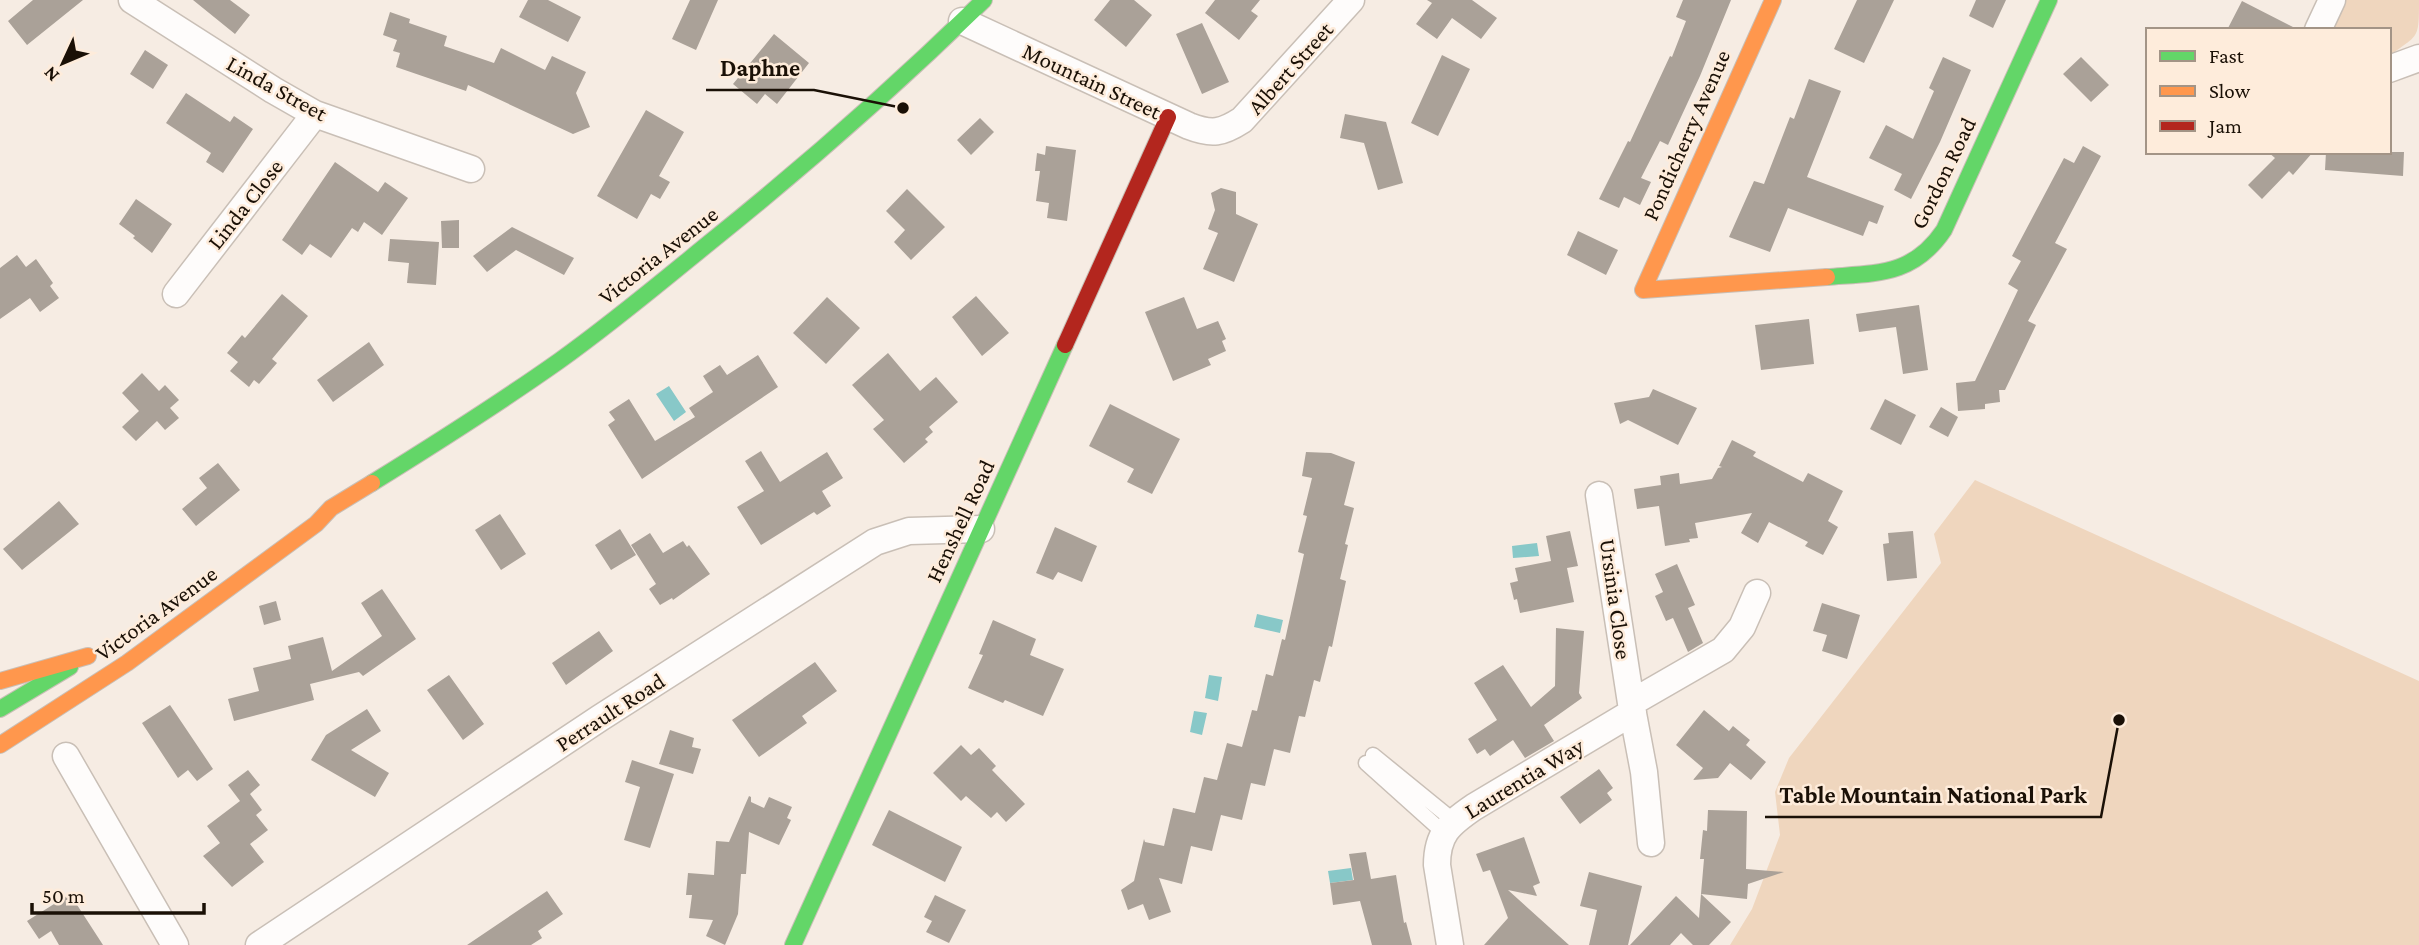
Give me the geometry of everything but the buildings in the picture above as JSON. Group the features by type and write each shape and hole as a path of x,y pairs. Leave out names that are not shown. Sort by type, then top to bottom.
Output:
{"street":[{"name":"Linda Street","path":"132,0 315,114 471,169"},
{"name":"Victoria Avenue","path":"262,543 310,515 331,508 462,427 560,360 816,157 984,0"},
{"name":"Albert Street","path":"1225,131 1242,120 1351,0"},
{"name":"Pondicherry Avenue","path":"1643,290 1773,0"},
{"name":"Gordon Road","path":"1643,290 1889,272 1913,264 1931,250 1944,230 2049,0"},
{"path":"2319,28 2332,0"},
{"name":"Mountain Street","path":"962,22 1168,117 1200,130 1225,131"},
{"path":"2391,68 2419,58"},
{"name":"Linda Close","path":"176,294 315,114"},
{"name":"Henshell Road","path":"793,945 1168,117"},
{"name":"Ursinia Close","path":"1599,495 1644,772 1651,843"},
{"name":"Victoria Avenue","path":"0,745 127,663 316,524 331,508"},
{"name":"Perrault Road","path":"258,945 600,718 875,542 909,531 981,529"},
{"name":"Laurentia Way","path":"1450,945 1437,865 1437,853 1449,827 1723,650 1742,627 1757,593"},
{"name":"Victoria Avenue","path":"0,709 104,646"},
{"path":"0,681 88,656"},
{"path":"66,756 175,945"}],"lane":[{"path":"1370,759 1449,827"}],"shaded area":[{"path":"2340,0 2419,0 2419,23 2415,35 2391,55 2391,28 2328,28"},
{"path":"1975,480 2419,681 2419,945 1730,945 1752,909 1780,835 1775,792 1789,758 1941,563 1934,534"}],"water":[{"path":"669,386 686,412 674,421 656,394"},
{"path":"1537,543 1539,556 1513,558 1512,546"},
{"path":"1257,614 1283,620 1280,633 1254,627"},
{"path":"1209,675 1222,677 1218,701 1205,698"},
{"path":"1194,711 1207,713 1202,735 1190,732"},
{"path":"1351,868 1353,880 1330,883 1328,871"}],"traffic: fast":[{"path":"372,483 513,393 616,318 815,155 984,0"},
{"path":"1827,277 1878,273 1893,269 1907,264 1932,245 1944,230 2049,0"},
{"path":"793,945 1065,345"},
{"path":"0,709 70,667"}],"traffic: slow":[{"path":"1773,0 1643,290 1827,277"},
{"path":"0,745 127,663 316,524 331,508 372,483"},
{"path":"0,681 88,656"}],"traffic: jam":[{"path":"1065,345 1168,117"}],"place":[{"name":"Daphne","path":"903,108"},
{"name":"Table Mountain National Park","path":"2119,720"}]}
